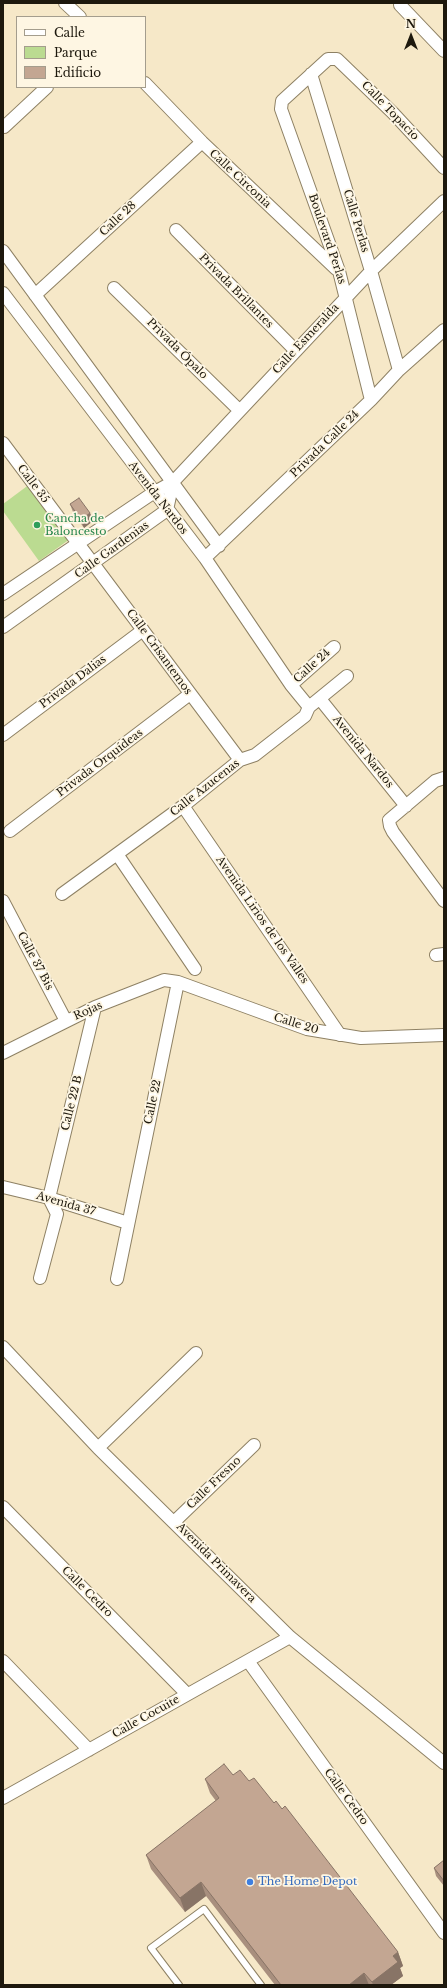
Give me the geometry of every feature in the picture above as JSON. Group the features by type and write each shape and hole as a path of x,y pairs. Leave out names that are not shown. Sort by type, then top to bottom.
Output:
{"street":[{"path":"65,3 79,16"},
{"path":"400,5 444,51"},
{"name":"Calle Topacio","path":"311,74 328,59 337,59 382,102 444,168"},
{"name":"Boulevard Perlas","path":"311,74 282,101 281,105 339,271 371,400"},
{"name":"Calle Perlas","path":"311,74 371,270 399,370"},
{"name":"Calle Circonia","path":"146,84 202,142 339,271"},
{"path":"4,127 46,88"},
{"name":"Calle 28","path":"35,295 202,142"},
{"name":"Calle Esmeralda","path":"173,482 371,270 444,201"},
{"name":"Privada Brillantes","path":"176,230 296,351"},
{"name":"Avenida Nardos","path":"3,251 219,546"},
{"name":"Privada Ópalo","path":"114,288 239,410"},
{"name":"Avenida Nardos","path":"3,293 153,493 205,558 291,685 309,707"},
{"name":"Privada Calle 24","path":"205,558 371,400 399,370 444,330"},
{"name":"Calle 35","path":"3,444 78,543"},
{"path":"167,510 173,482"},
{"name":"Calle Gardenias","path":"3,594 153,493 173,482"},
{"name":"Calle Gardenias","path":"3,627 94,564 167,510"},
{"name":"Calle Crisantemos","path":"78,543 240,760"},
{"name":"Privada Dalias","path":"3,735 143,630"},
{"name":"Calle 24","path":"291,685 334,647"},
{"name":"Calle Azucenas","path":"62,894 183,806 240,760 255,755 304,716 309,707 347,676"},
{"name":"Privada Orquídeas","path":"10,831 190,694"},
{"name":"Avenida Nardos","path":"320,699 406,806"},
{"path":"444,778 435,781 389,820 390,826 444,901"},
{"name":"Avenida Lirios de los Valles","path":"183,806 340,1035"},
{"path":"117,854 195,969"},
{"name":"Calle 37 Bis","path":"3,902 66,1021"},
{"name":"Rojas","path":"3,1053 95,1007 164,980 178,982"},
{"name":"Calle 20","path":"178,982 307,1029 361,1038 444,1035"},
{"name":"Calle 22","path":"117,1279 178,982"},
{"name":"Calle 22 B","path":"49,1198 95,1007"},
{"name":"Avenida 37","path":"3,1187 49,1198 128,1223"},
{"path":"40,1278 57,1214 49,1198"},
{"name":"Avenida Primavera","path":"3,1347 98,1448 290,1637 444,1763"},
{"path":"98,1448 196,1353"},
{"name":"Calle Fresno","path":"174,1522 254,1445"},
{"name":"Calle Cedro","path":"3,1507 187,1694"},
{"name":"Calle Cocuite","path":"3,1798 290,1637"},
{"path":"3,1661 89,1750"},
{"name":"Calle Cedro","path":"248,1661 444,1933"}],"lane":[{"path":"179,1985 151,1948 204,1909 261,1985"}],"green space":[{"name":"Cancha de Baloncesto","path":"30,484 70,539 39,561 3,511 3,504"}],"building":[{"path":"79,498 90,513 81,520 70,504"},
{"name":"The Home Depot","path":"224,1764 233,1775 240,1770 249,1781 254,1778 274,1803 276,1801 282,1809 285,1806 398,1952 393,1956 398,1962 372,1982 364,1973 349,1985 281,1985 201,1882 180,1898 146,1855 219,1798 205,1779"},
{"path":"444,1860 444,1881 434,1868"}],"place":[{"name":"Cancha de Baloncesto","path":"37,525"},
{"name":"The Home Depot","path":"250,1882"}]}
